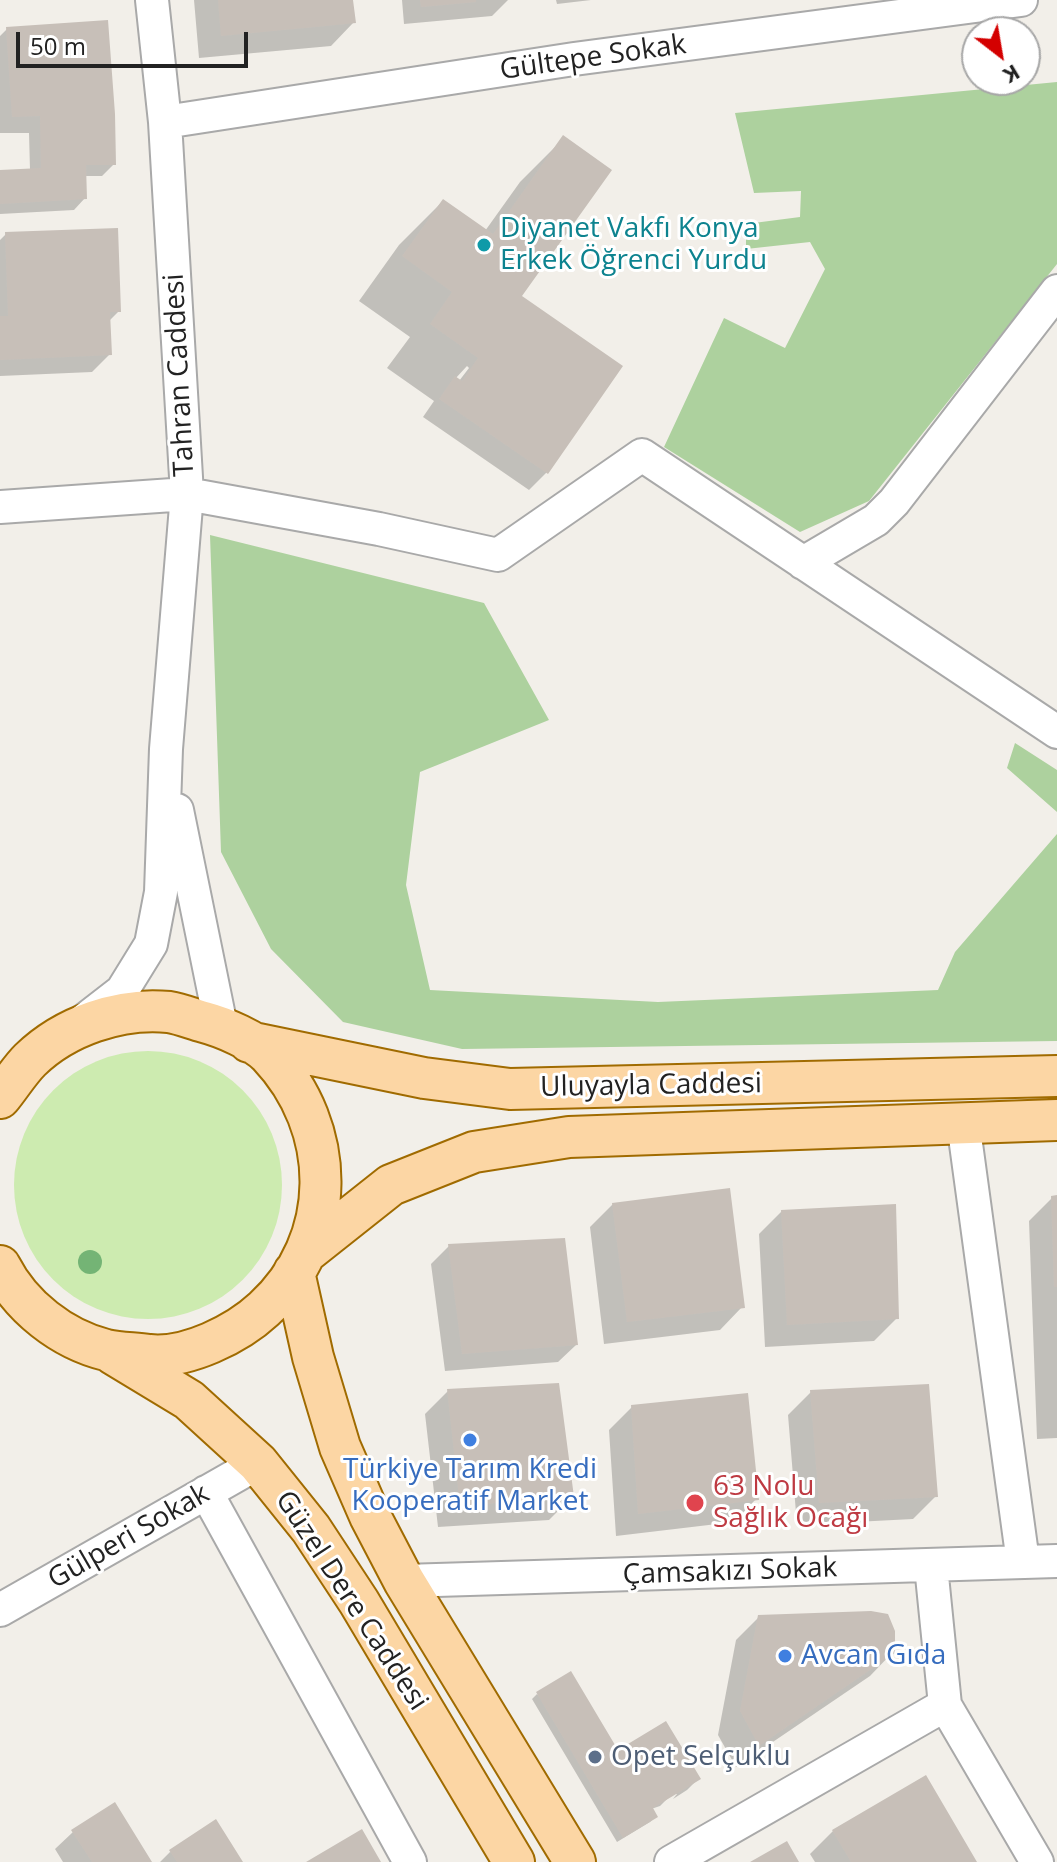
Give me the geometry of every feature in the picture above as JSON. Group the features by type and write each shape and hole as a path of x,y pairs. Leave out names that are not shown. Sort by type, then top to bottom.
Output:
{"main road":[{"name":"Uluyayla Caddesi","path":"0,1098 15,1070 70,1031 116,1014 170,1012 235,1034 424,1078 510,1089 1057,1076"},
{"path":"0,1294 36,1313 69,1336 106,1350 155,1355 203,1347 247,1325 283,1292 315,1230 322,1183 315,1136 296,1092 267,1053 235,1034"},
{"name":"Uluyayla Caddesi","path":"301,1261 391,1185 474,1152 569,1137 1057,1120"},
{"name":"Güzel Dere Caddesi","path":"301,1261 313,1357 340,1447 370,1516 404,1581 575,1862"},
{"path":"0,1266 9,1283 36,1313"},
{"name":"Güzel Dere Caddesi","path":"106,1350 189,1400 258,1463 311,1529 359,1602 514,1862"}],"street":[{"name":"Tahran Caddesi","path":"70,1031 122,991 151,944 161,892 166,749 187,494 165,122 152,0"},
{"name":"Gültepe Sokak","path":"165,122 574,59 1021,0"},
{"path":"803,563 876,520 894,502 1057,291"},
{"path":"0,507 187,494 379,529 498,555 642,455 1057,732"},
{"name":"Tahran Caddesi","path":"166,749 189,880 235,1034"},
{"path":"963,1122 1023,1562"},
{"name":"Gülperi Sokak","path":"0,1610 258,1463"},
{"path":"206,1492 410,1862"},
{"name":"Çamsakızı Sokak","path":"404,1581 1057,1561"},
{"path":"931,1566 945,1705 1037,1862"},
{"path":"671,1862 945,1705"}],"green space":[{"path":"1057,82 1057,264 869,501 800,532 664,447 724,318 785,348 825,269 810,242 746,249 746,224 800,217 801,191 754,193 735,113 961,91 961,96 1041,96 1041,84"},
{"path":"210,535 484,603 549,720 420,772 406,885 430,990 658,1002 938,990 955,952 1057,834 1057,1041 462,1049 343,1022 271,949 221,852"},
{"path":"1015,743 1057,770 1057,812 1007,768"},
{"path":"148,1051 187,1057 211,1067 233,1082 251,1100 266,1122 276,1146 282,1185 276,1224 266,1248 251,1270 233,1288 211,1303 187,1313 148,1319 109,1313 85,1303 63,1288 45,1270 30,1248 20,1224 14,1185 20,1146 30,1122 45,1100 63,1082 85,1067 109,1057"}],"building":[{"path":"218,0 353,0 356,23 221,36"},
{"path":"420,0 476,0 476,2 421,7"},
{"path":"108,20 116,165 86,165 87,199 0,204 0,170 41,168 40,116 12,117 6,27"},
{"path":"563,135 612,170 522,296 623,366 548,474 439,399 455,376 462,381 478,358 430,324 452,292 402,256 443,199 493,234"},
{"path":"118,228 121,312 110,312 112,355 0,360 0,316 8,316 5,232"},
{"path":"730,1188 745,1308 627,1322 612,1203"},
{"path":"1057,1195 1057,1287 1054,1287 1051,1196"},
{"path":"896,1204 899,1319 787,1325 781,1210"},
{"path":"565,1238 578,1345 462,1354 448,1244"},
{"path":"559,1383 574,1497 460,1506 447,1389"},
{"path":"929,1384 938,1497 819,1503 810,1390"},
{"path":"748,1393 759,1500 638,1514 631,1405"},
{"path":"871,1611 888,1614 895,1631 895,1653 759,1746 740,1711 758,1615"},
{"path":"571,1671 618,1750 666,1721 701,1779 653,1808 658,1817 623,1838 536,1692"},
{"path":"926,1775 977,1862 851,1862 832,1830"},
{"path":"115,1802 152,1862 92,1862 71,1830"},
{"path":"216,1819 243,1862 177,1862 169,1850"},
{"path":"362,1829 381,1862 306,1862"},
{"path":"787,1841 799,1862 750,1862"}],"place":[{"name":"Diyanet Vakfı Konya Erkek Öğrenci Yurdu","path":"484,245"},
{"name":"Türkiye Tarım Kredi Kooperatif Market","path":"470,1440"},
{"name":"63 Nolu Sağlık Ocağı","path":"695,1503"},
{"name":"Avcan Gıda","path":"785,1656"},
{"name":"Opet Selçuklu","path":"595,1757"}]}
